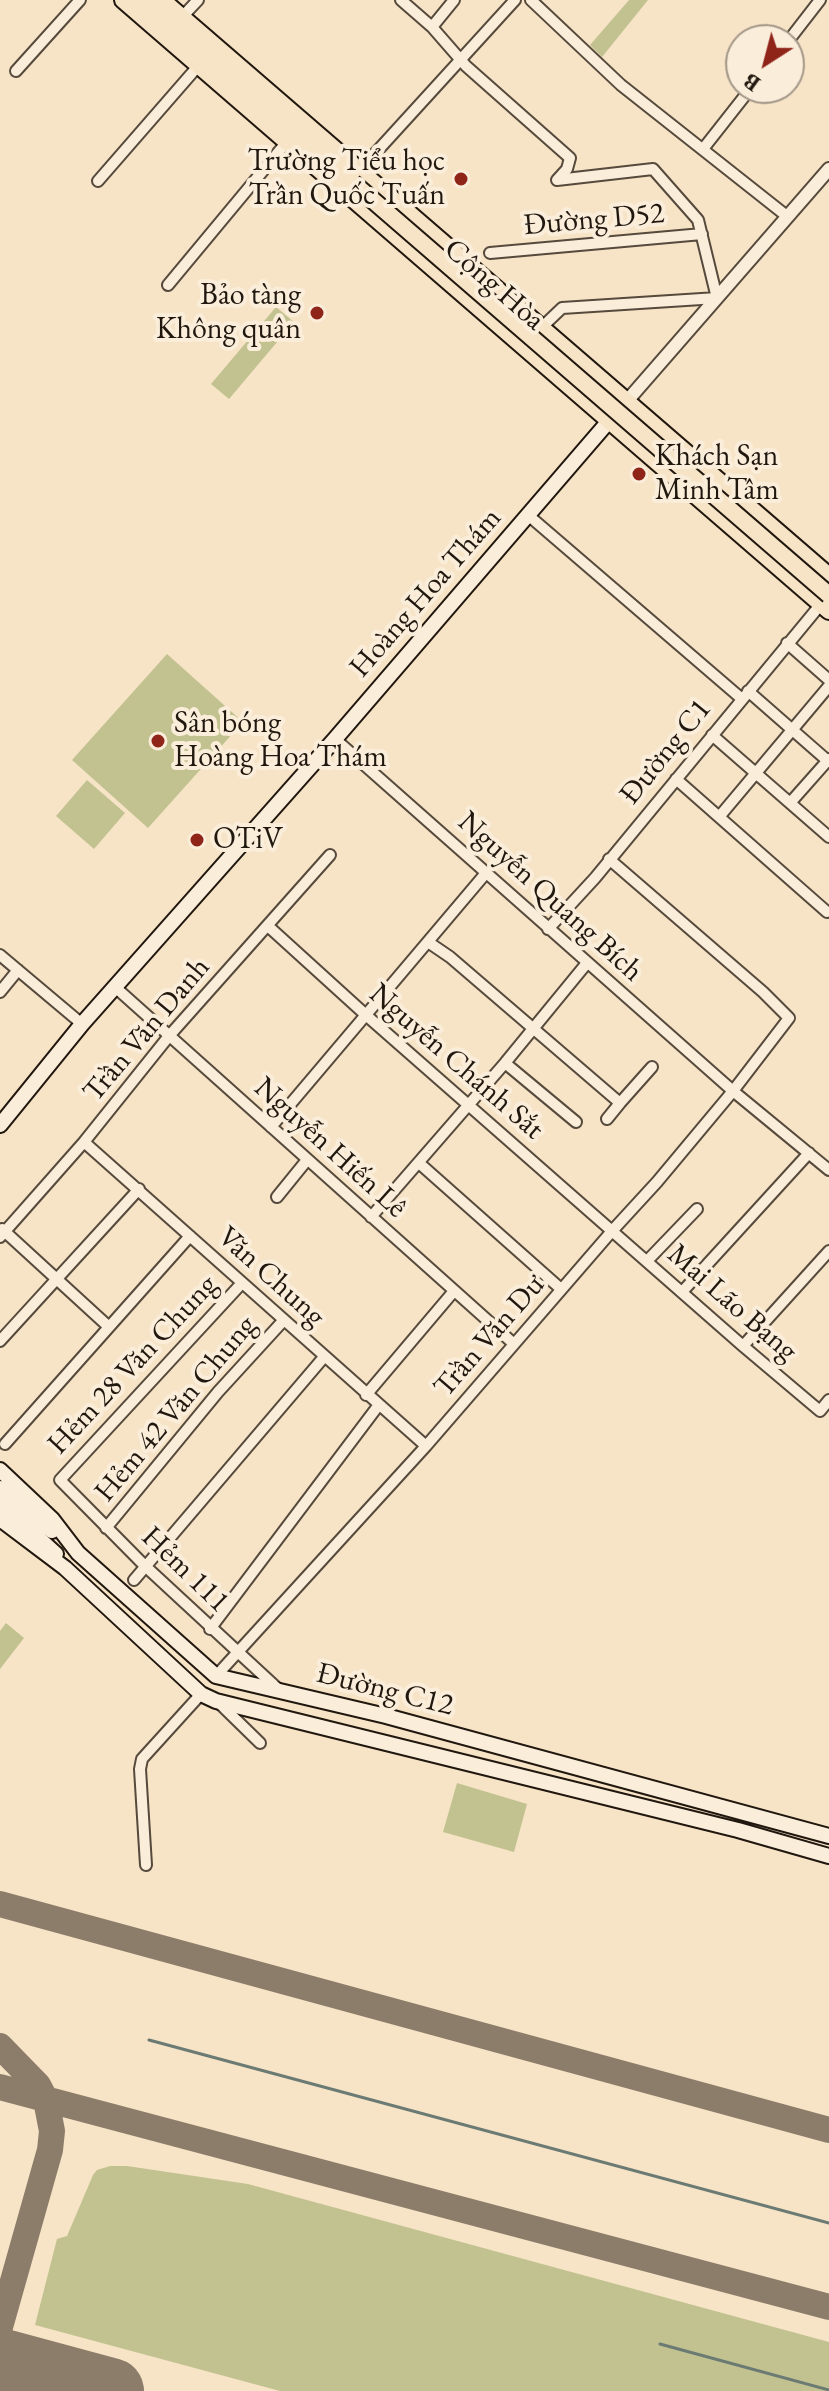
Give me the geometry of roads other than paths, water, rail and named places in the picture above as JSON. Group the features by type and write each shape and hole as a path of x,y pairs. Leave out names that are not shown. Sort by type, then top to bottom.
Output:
{"main road":[{"name":"Cộng Hòa","path":"123,0 663,469 826,603"},
{"name":"Cộng Hòa","path":"142,0 541,328 829,576"},
{"name":"Cộng Hòa","path":"162,0 356,177"},
{"path":"356,177 826,603"},
{"path":"557,377 574,356"},
{"name":"Hoàng Hoa Thám","path":"0,1125 82,1024 335,739 627,401"},
{"path":"663,469 681,448"},
{"name":"Đường C12","path":"0,1470 52,1519 78,1553 216,1676 386,1716 829,1836"},
{"path":"0,1488 41,1529 65,1568"},
{"path":"0,1503 78,1553"},
{"name":"Đường C12","path":"0,1519 65,1568 201,1694 216,1701 725,1826 829,1856"}],"street":[{"path":"16,71 80,0"},
{"path":"182,17 198,0"},
{"path":"401,0 432,27 461,60 570,158 567,169 557,180 653,169 696,217 717,298 562,308 541,328"},
{"path":"432,27 454,0"},
{"path":"356,177 515,0"},
{"path":"531,0 621,85 788,217"},
{"path":"801,24 820,0"},
{"path":"98,181 199,65"},
{"path":"703,149 738,104"},
{"path":"168,285 286,143"},
{"name":"Hoàng Hoa Thám","path":"627,401 829,169"},
{"name":"Đường D52","path":"490,253 702,234"},
{"path":"528,515 828,761 790,803"},
{"name":"Đường C1","path":"548,929 787,643 826,603"},
{"path":"787,643 829,680"},
{"path":"719,817 829,686"},
{"path":"712,735 829,837"},
{"name":"Nguyễn Quang Bích","path":"335,739 733,1091 829,1170"},
{"path":"676,779 827,912"},
{"name":"Trần Văn Danh","path":"2,1232 84,1142 169,1036 330,855"},
{"name":"Trần Văn Dư","path":"216,1676 426,1446 657,1182 789,1018 609,859"},
{"path":"271,1127 486,873"},
{"name":"Nguyễn Chánh Sắt","path":"269,927 612,1231"},
{"path":"428,942 450,957 620,1103"},
{"path":"0,955 82,1024"},
{"path":"371,1217 469,1106 587,963"},
{"path":"0,992 18,970"},
{"name":"Nguyễn Hiến Lê","path":"115,987 514,1344"},
{"path":"505,1063 576,1122"},
{"path":"607,1119 652,1067"},
{"name":"Văn Chung","path":"84,1142 426,1446"},
{"path":"682,1292 809,1153"},
{"path":"277,1197 307,1160"},
{"path":"419,1163 561,1289"},
{"path":"0,1341 139,1189"},
{"path":"647,1261 697,1209"},
{"name":"Mai Lão Bạng","path":"612,1231 820,1411 829,1400"},
{"path":"2,1232 109,1327"},
{"path":"5,1444 190,1236"},
{"path":"743,1346 829,1251"},
{"name":"Hẻm 28 Văn Chung","path":"60,1480 242,1283"},
{"path":"366,1395 454,1291"},
{"name":"Hẻm 42 Văn Chung","path":"106,1528 218,1392 283,1321"},
{"path":"134,1580 324,1357"},
{"path":"210,1629 378,1406"},
{"name":"Hẻm 111","path":"60,1480 210,1629 240,1652 280,1691"},
{"path":"146,1865 142,1759 201,1694"},
{"path":"216,1701 260,1743"}],"waterway":[{"path":"149,2040 829,2223"},
{"path":"660,2344 829,2390"}],"place":[{"name":"Trường Tiểu học Trần Quốc Tuấn","path":"461,179"},
{"name":"Bảo tàng Không quân","path":"317,313"},
{"name":"Khách Sạn Minh Tâm","path":"639,474"},
{"name":"Sân bóng Hoàng Hoa Thám","path":"158,741"},
{"name":"OTiV","path":"197,840"}]}
